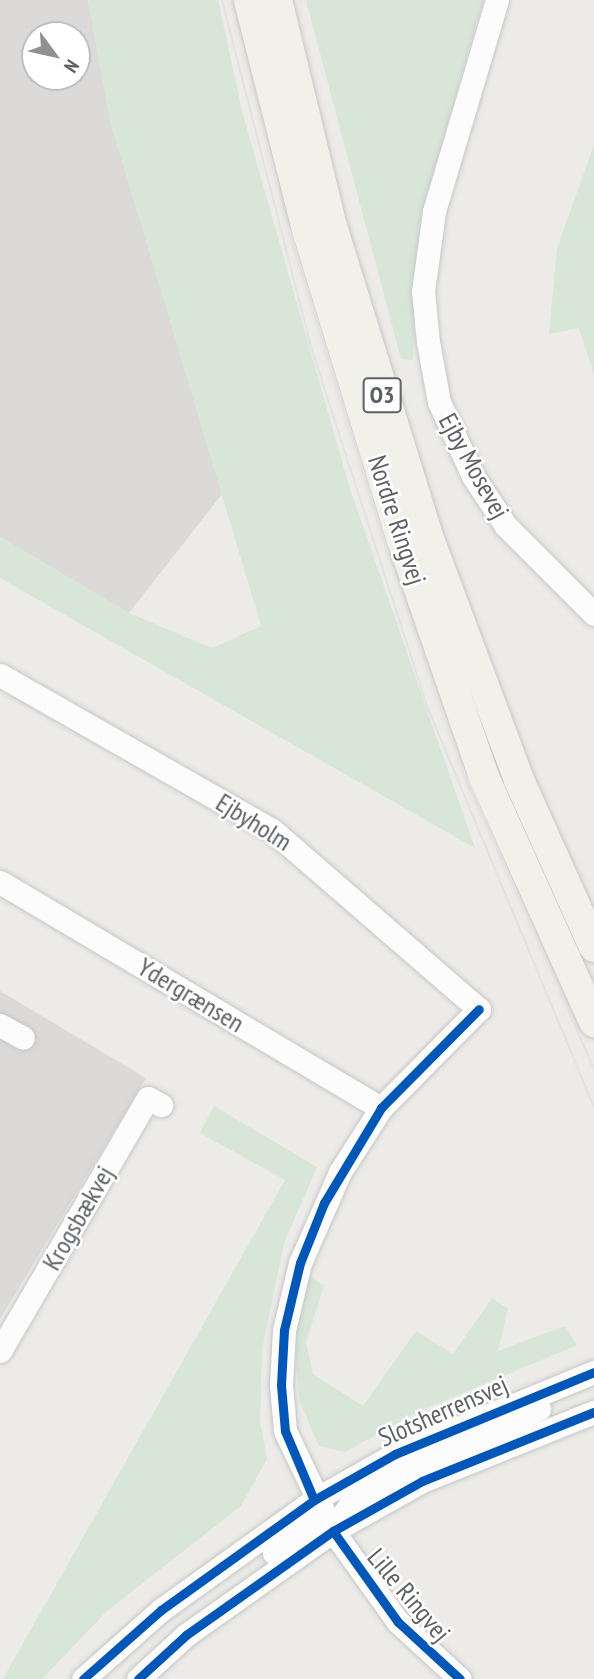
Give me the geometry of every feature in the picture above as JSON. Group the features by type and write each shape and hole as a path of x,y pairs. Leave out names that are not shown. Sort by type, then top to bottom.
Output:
{"main road":[{"name":"Nordre Ringvej","path":"250,0 308,233 402,540 484,777 594,1022"},
{"name":"Nordre Ringvej","path":"277,0 331,223 429,539 519,780 594,947"}],"street":[{"name":"Ejby Mosevej","path":"498,0 434,212 423,291 428,342 439,402 473,476 513,534 594,614"},
{"name":"Ejbyholm","path":"0,675 272,830 480,1009 382,1108"},
{"name":"Ydergrænsen","path":"0,882 382,1108"},
{"path":"0,1025 23,1038"},
{"name":"Krogsbækvej","path":"0,1351 148,1098 161,1105"},
{"path":"333,1531 314,1500 285,1431 284,1330 324,1203 382,1108"},
{"name":"Slotsherrensvej","path":"83,1679 161,1610 314,1500 395,1454 594,1372"},
{"name":"Slotsherrensvej","path":"333,1531 342,1512 366,1491 594,1380"},
{"name":"Slotsherrensvej","path":"141,1676 186,1635 333,1531 422,1481 594,1412"},
{"name":"Slotsherrensvej","path":"141,1676 153,1653 180,1625 297,1538 314,1500"},
{"name":"Lille Ringvej","path":"333,1531 398,1622 460,1679"}],"shaded area":[{"path":"0,0 88,0 111,124 223,493 129,613 0,537"},
{"path":"0,991 146,1078 0,1319"}],"green space":[{"path":"88,0 218,0 243,115 350,489 475,848 0,578 0,537 129,613 212,648 261,626 111,124"},
{"path":"306,0 483,0 419,224 413,360 401,359"},
{"path":"594,145 594,375 579,328 549,334 557,248"},
{"path":"214,1106 317,1167 284,1243 262,1350 260,1421 267,1459 241,1506 107,1611 42,1679 3,1679 285,1180 200,1133"},
{"path":"308,1274 324,1286 306,1342 313,1374 363,1406 416,1331 453,1354 492,1298 508,1309 498,1351 565,1326 577,1345 415,1413 345,1452 319,1446 299,1400 295,1345"}],"tram line":[{"path":"222,0 311,347 427,706 594,1108"},
{"path":"264,133 278,187"},
{"path":"289,228 388,552"},
{"path":"403,599 463,769 594,1069"}],"cycle path":[{"path":"314,1500 285,1431 281,1385 284,1330 300,1263 324,1203 381,1108 479,1009"},
{"path":"83,1679 161,1610 314,1500 395,1454 594,1372"},
{"path":"138,1679 186,1635 333,1531 422,1481 594,1412"},
{"path":"333,1531 398,1622 460,1679"}]}
